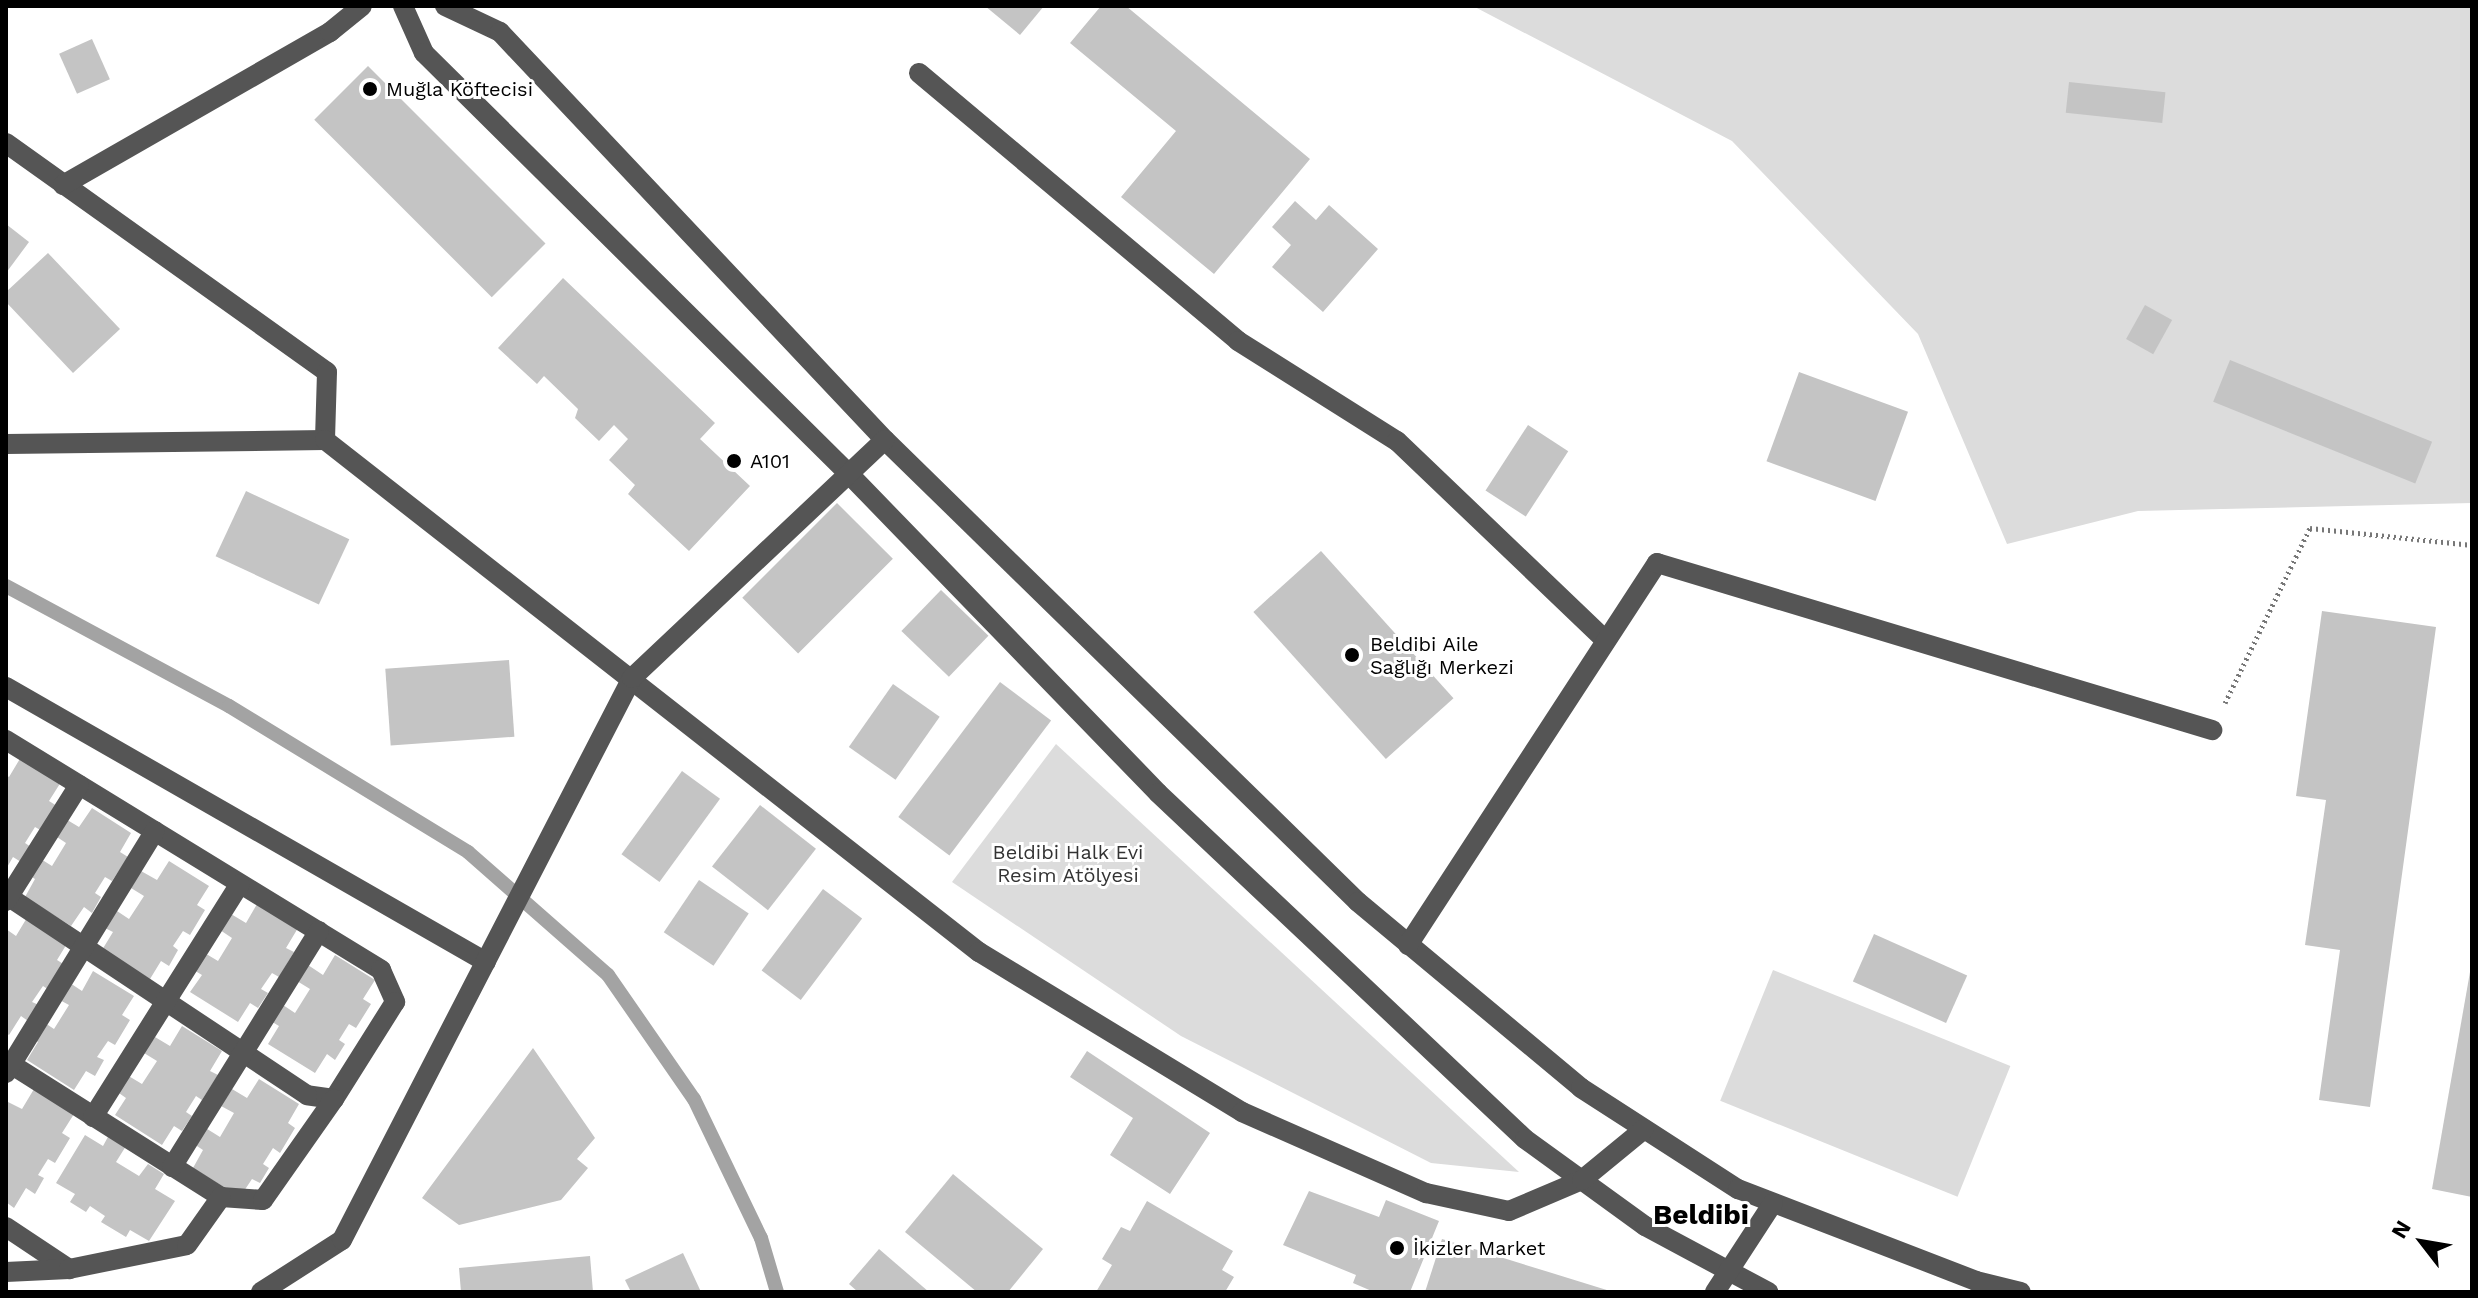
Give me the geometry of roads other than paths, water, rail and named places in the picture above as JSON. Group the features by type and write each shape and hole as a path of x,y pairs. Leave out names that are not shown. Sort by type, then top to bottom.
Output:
{"street":[{"path":"63,185 330,32 362,6"},
{"path":"403,6 424,53 849,474 1158,793 1525,1139 1645,1226 1768,1292"},
{"path":"445,6 500,32 885,440 1347,891 1581,1088 1738,1189 1976,1281 2021,1292"},
{"path":"919,73 1238,341 1397,441 1606,641"},
{"path":"6,143 327,372 325,440"},
{"path":"6,444 325,440 979,952 1242,1112 1426,1193 1509,1211 1582,1180 1644,1129"},
{"path":"261,1292 342,1240 632,678 885,440"},
{"path":"1408,945 1657,563 2212,730"},
{"path":"6,687 486,962"},
{"path":"6,740 319,931 381,970 395,1002 334,1099 263,1200 221,1197 8,1066 155,831"},
{"path":"79,785 7,898 307,1095 334,1099"},
{"path":"93,1117 240,884"},
{"path":"172,1167 319,931"},
{"path":"6,1272 69,1269 187,1245 221,1197"},
{"path":"1715,1292 1731,1272 1773,1203"},
{"path":"6,1227 69,1269"}],"waterway":[{"path":"6,586 229,706 468,852 608,975 694,1099 761,1238 777,1292"}],"place":[{"name":"Muğla Köftecisi","path":"370,89"},
{"name":"A101","path":"734,461"},
{"name":"Beldibi Aile Sağlığı Merkezi","path":"1352,655"},
{"name":"İkizler Market","path":"1397,1248"}],"district":[{"name":"Beldibi","path":"1701,1215"}],"park label":[{"name":"Beldibi Halk Evi Resim Atölyesi","path":"1068,864"}]}
